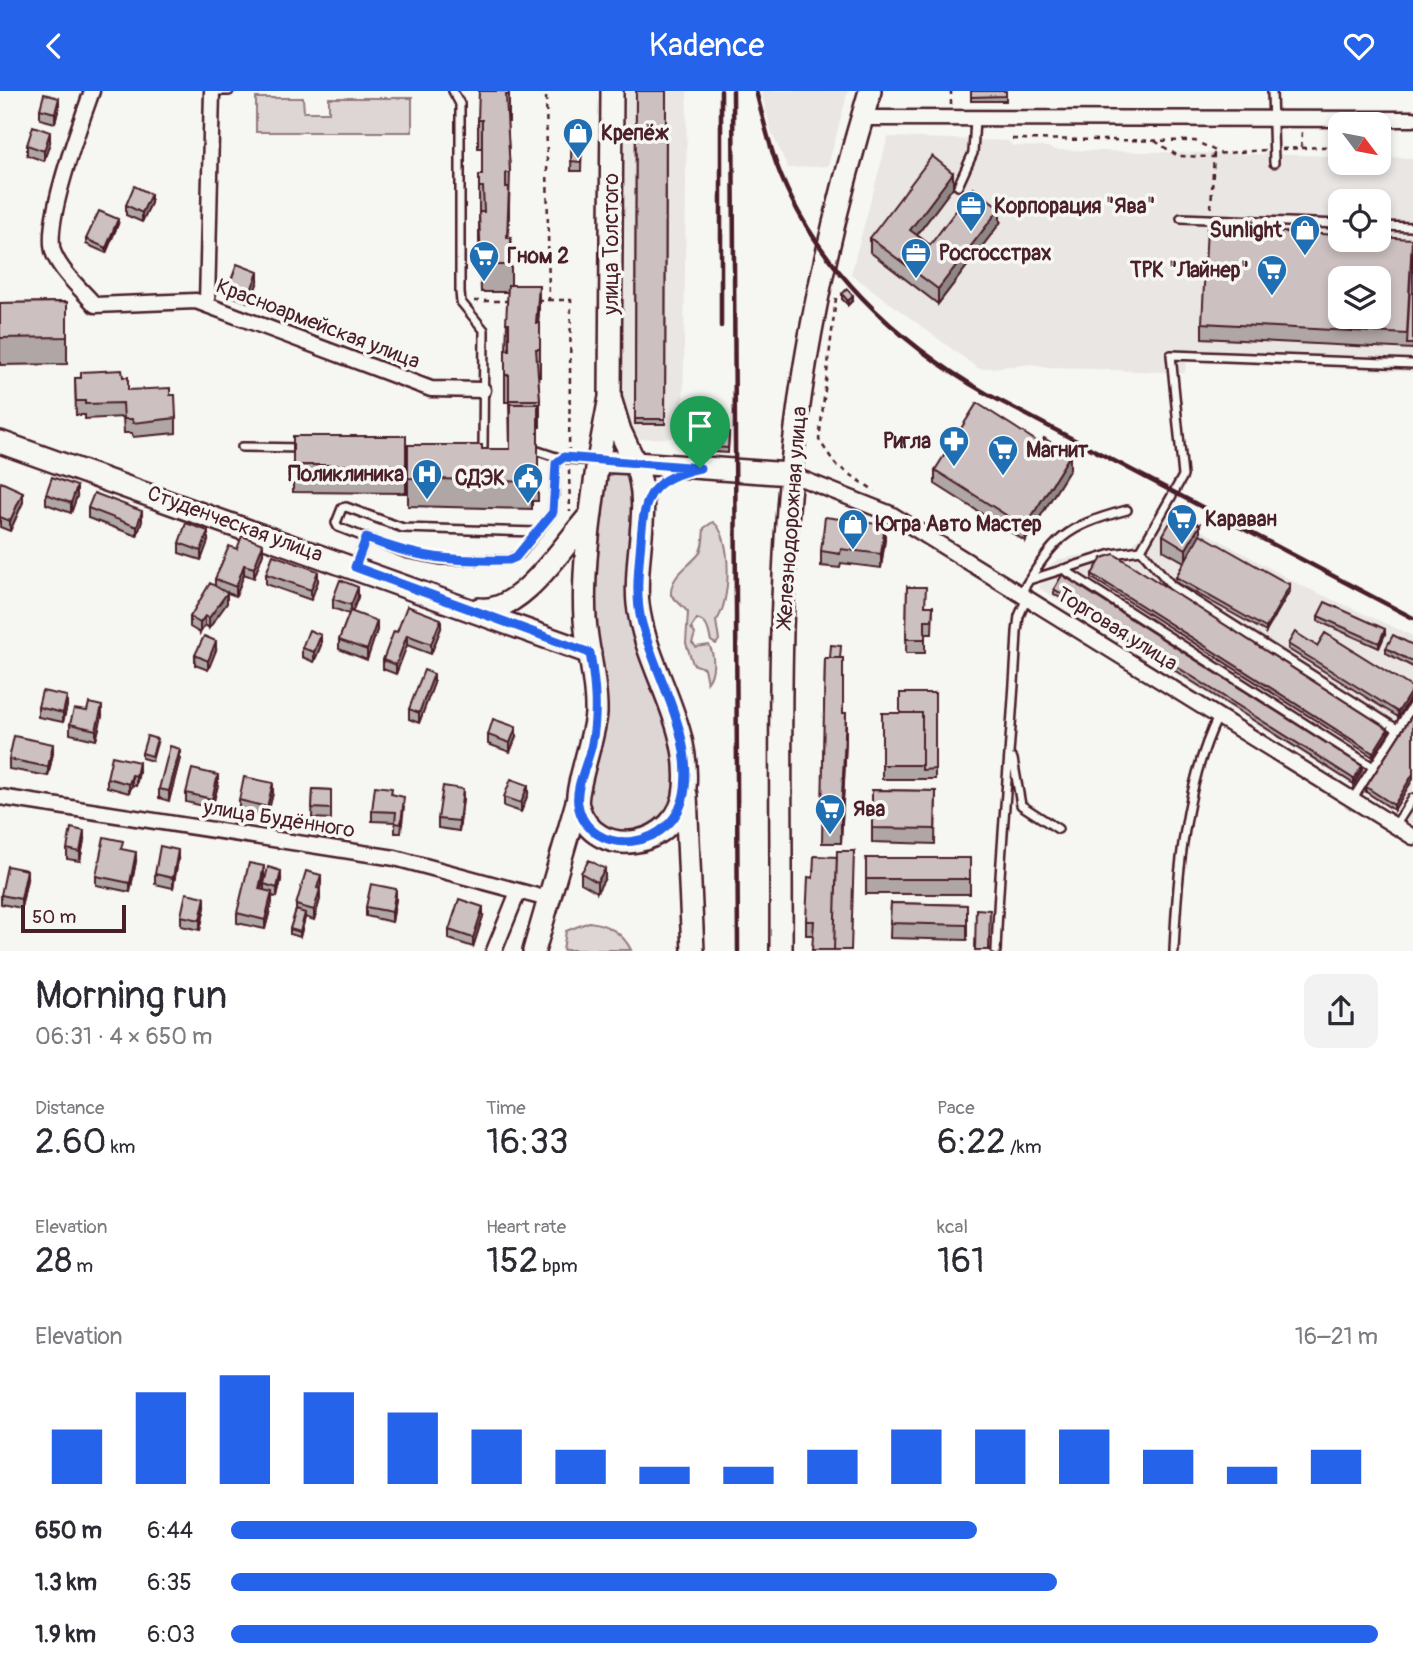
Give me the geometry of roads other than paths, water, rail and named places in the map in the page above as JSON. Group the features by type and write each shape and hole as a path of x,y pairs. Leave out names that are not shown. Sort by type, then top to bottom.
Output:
{"street":[{"name":"Красноармейская улица","path":"92,91 66,165 51,247 59,264 95,305 182,300 207,304 431,389 483,390"},
{"path":"207,304 212,91"},
{"name":"улица Толстого","path":"610,397 612,91"},
{"name":"Железнодорожная улица","path":"781,950 782,659 790,474 819,281 870,91"},
{"path":"862,118 1413,119"},
{"path":"470,608 498,610 520,597 580,513 598,461 610,397"},
{"path":"610,397 620,431 641,479 643,513 638,582 639,610 675,718 685,788 693,950"},
{"name":"Студенческая улица","path":"1,443 590,653"},
{"path":"598,461 790,474"},
{"path":"643,513 650,494 666,477 700,468"},
{"name":"Торговая улица","path":"790,474 891,514 1026,590 1217,717 1413,837"},
{"path":"534,950 577,802 592,743 596,713 585,620 580,513"},
{"path":"577,802 584,820 598,833 619,840 642,841 669,826 685,788"},
{"name":"улица Будённого","path":"0,797 395,858 548,899"},
{"path":"494,950 518,892"},
{"path":"685,950 692,917"}],"lane":[{"path":"212,91 229,91"},
{"path":"453,91 460,104 461,302 484,330 484,450"},
{"path":"1272,91 1274,163"},
{"path":"958,186 972,153 975,118"},
{"path":"1181,218 1328,224"},
{"path":"1391,226 1413,227"},
{"path":"1140,550 1183,476 1171,355 1413,364"},
{"path":"243,447 307,448"},
{"path":"472,450 497,450"},
{"path":"538,451 559,458 598,461"},
{"path":"537,532 403,529 342,508 336,523 338,527 405,553 442,560 509,560 520,554 537,532 555,504 556,463 559,458"},
{"path":"996,950 1001,832 1011,750 1019,616 1026,590 1056,542 1070,529 1086,520 1127,510"},
{"path":"355,567 366,538"},
{"path":"1026,590 1063,569 1112,554 1140,550"},
{"path":"1140,550 1172,586 1397,729"},
{"path":"1063,569 1373,767"},
{"path":"1352,800 1413,705"},
{"path":"1174,950 1180,864 1204,747 1217,717"},
{"path":"1011,750 1021,805 1058,829"},
{"path":"1395,827 1413,798"}],"railway":[{"path":"721,91 721,326"},
{"path":"733,91 738,951"},
{"path":"756,91 776,163 792,200 812,235 835,267 862,297 922,351 989,395 1413,618"}],"place":[{"name":"Крепёж","path":"578,160"},
{"name":"Корпорация \"Ява\"","path":"971,233"},
{"name":"Sunlight","path":"1305,257"},
{"name":"Росгосстрах","path":"916,280"},
{"name":"Гном 2","path":"484,283"},
{"name":"ТРК \"Лайнер\"","path":"1272,297"},
{"name":"Ригла","path":"954,468"},
{"name":"Магнит","path":"1003,477"},
{"name":"Поликлиника","path":"427,501"},
{"name":"СДЭК","path":"528,505"},
{"name":"Караван","path":"1182,546"},
{"name":"Югра Авто Мастер","path":"853,551"},
{"name":"Ява","path":"830,836"}]}
